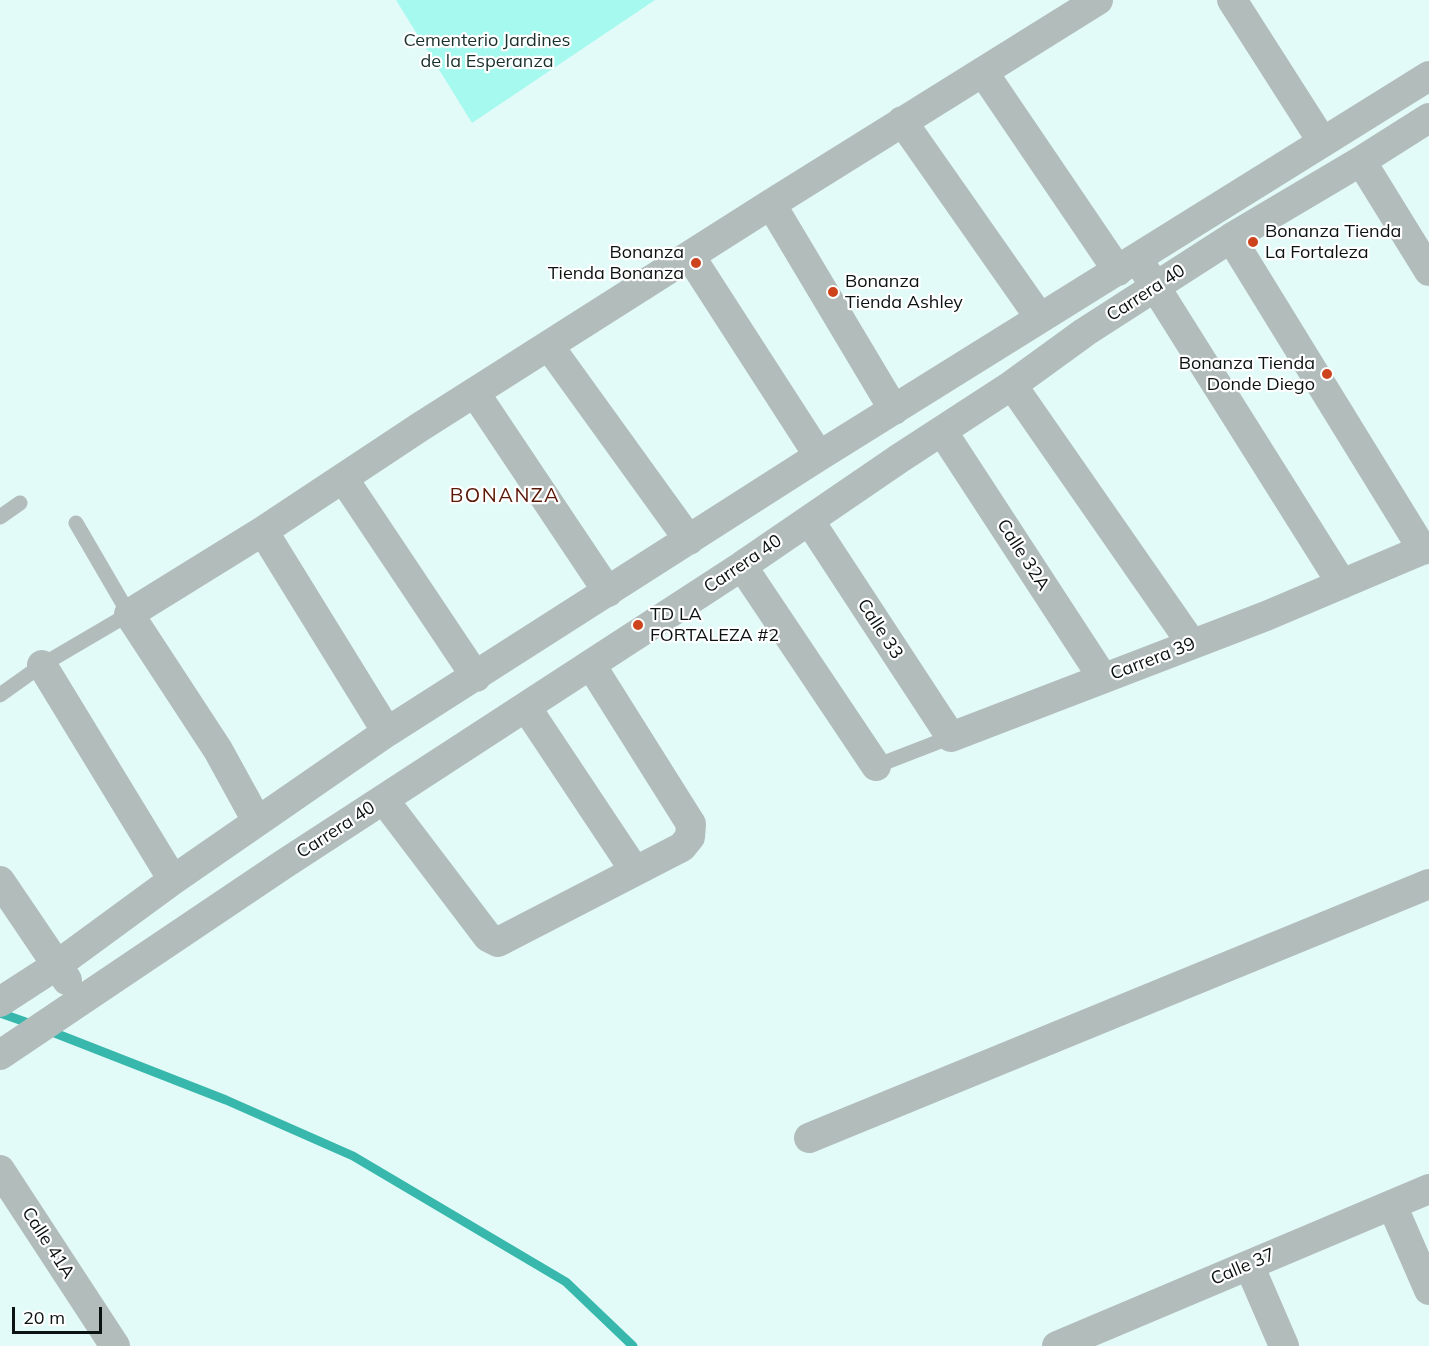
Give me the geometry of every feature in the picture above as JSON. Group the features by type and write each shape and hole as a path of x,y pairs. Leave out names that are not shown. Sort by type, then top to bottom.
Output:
{"street":[{"path":"257,821 218,750 129,614 263,531 690,255 1098,0"},
{"path":"1232,0 1322,141"},
{"path":"983,72 1127,265 1156,286 1342,584"},
{"name":"Carrera 40","path":"0,1002 57,965 173,880 387,732 819,456 1429,76"},
{"name":"Carrera 40","path":"0,1055 284,864 742,566 1012,385 1085,332 1231,237 1362,161 1429,118"},
{"path":"902,121 1040,318"},
{"path":"1362,161 1429,271"},
{"path":"771,204 894,410"},
{"path":"1231,237 1426,549"},
{"path":"690,255 819,456"},
{"path":"549,346 689,540"},
{"path":"1012,385 1192,644"},
{"path":"476,393 608,592"},
{"name":"Calle 32A","path":"942,431 1103,678"},
{"path":"343,478 476,677"},
{"name":"Calle 33","path":"809,520 951,737"},
{"path":"263,531 387,732"},
{"name":"Carrera 39","path":"951,737 1192,644 1426,549"},
{"path":"742,566 876,766"},
{"path":"384,800 488,937 498,942 682,847 690,837 690,824 591,665"},
{"path":"42,666 173,880"},
{"path":"526,707 635,871"},
{"path":"0,881 80,1000"},
{"path":"809,1138 1429,884"},
{"name":"Calle 41A","path":"0,1170 115,1346"},
{"name":"Calle 37","path":"1057,1346 1112,1335 1249,1265 1429,1189"},
{"path":"1392,1205 1429,1290"},
{"path":"1249,1265 1284,1346"}],"lane":[{"path":"0,517 20,503"},
{"path":"0,695 42,666 129,614 76,523"},
{"name":"Carrera 39","path":"876,766 951,737"}],"green space":[{"name":"Cementerio Jardines de la Esperanza","path":"396,0 655,0 472,123"}],"waterway":[{"path":"0,1013 34,1025"},
{"path":"47,1030 226,1100 353,1156 566,1282 633,1346"}],"place":[{"name":"Bonanza Tienda La Fortaleza","path":"1253,242"},
{"name":"Bonanza Tienda Bonanza","path":"696,263"},
{"name":"Bonanza Tienda Ashley","path":"833,292"},
{"name":"Bonanza Tienda Donde Diego","path":"1327,374"},
{"name":"TD LA FORTALEZA #2","path":"638,625"}],"district":[{"name":"BONANZA","path":"505,496"}]}
